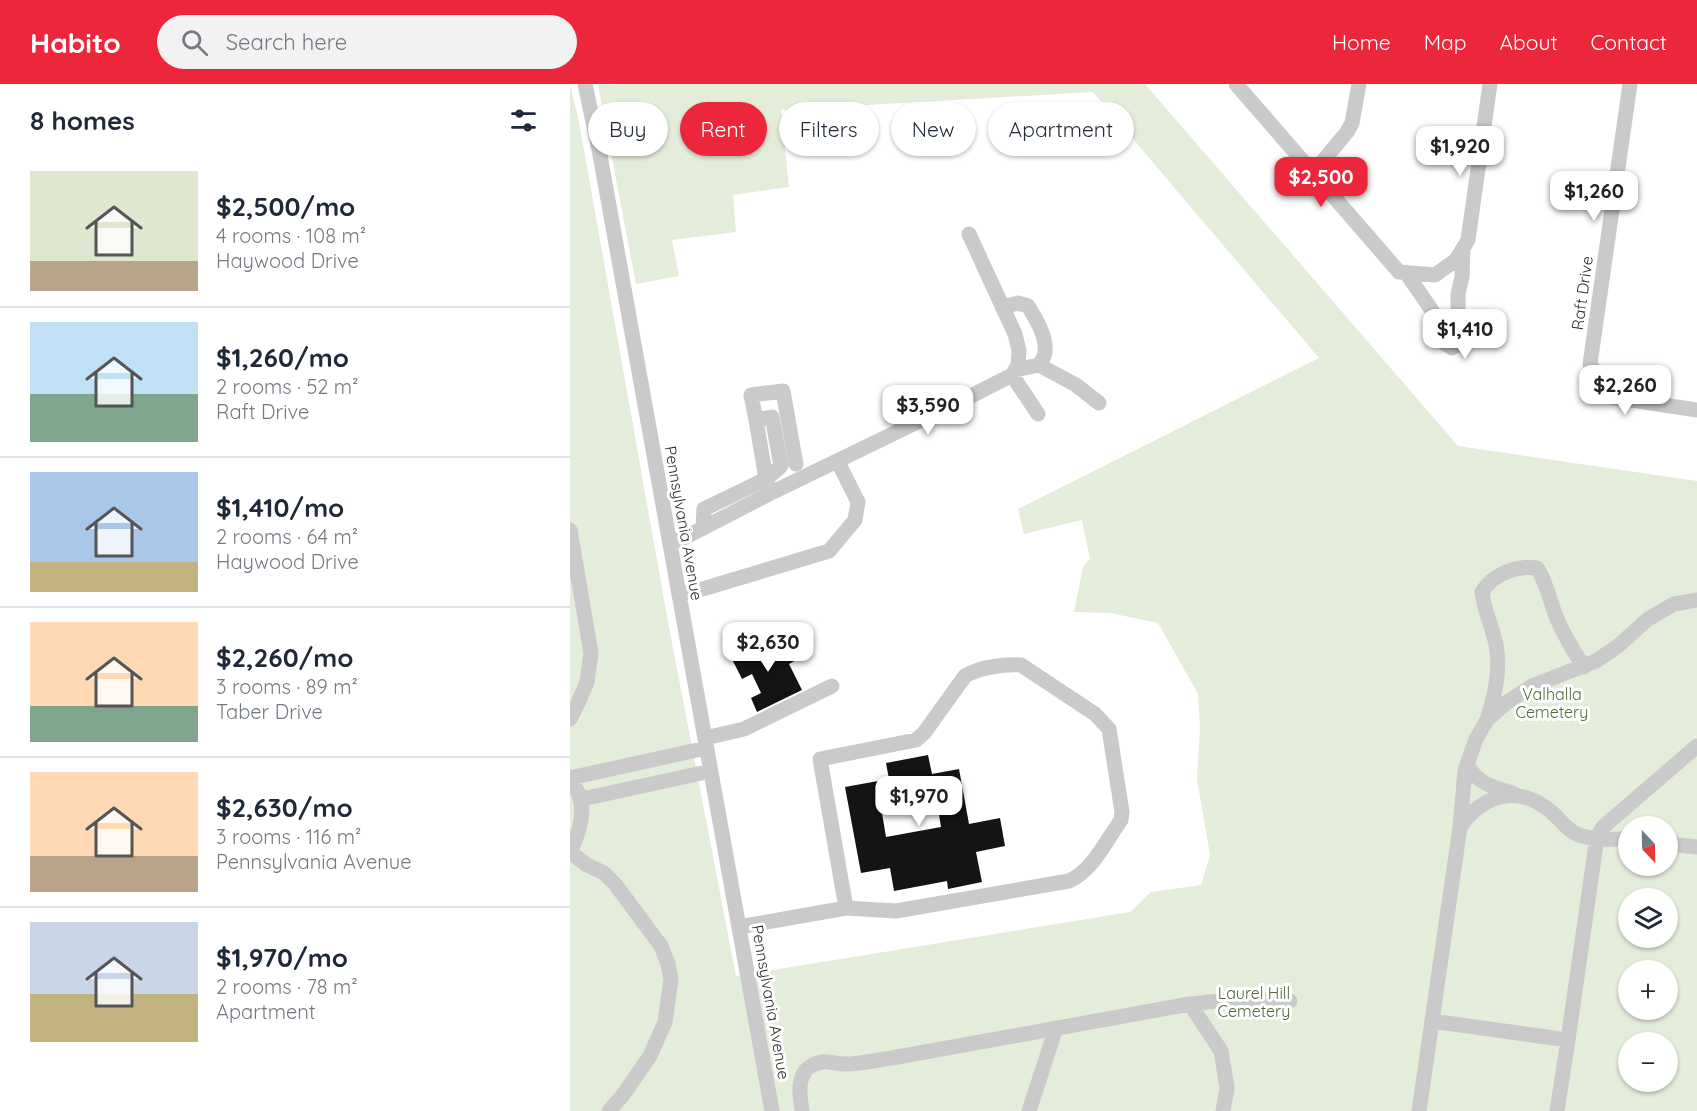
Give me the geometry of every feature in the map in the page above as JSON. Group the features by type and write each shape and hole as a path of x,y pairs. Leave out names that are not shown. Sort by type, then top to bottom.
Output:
{"street":[{"name":"Pennsylvania Avenue","path":"585,84 600,155 772,1111"},
{"path":"1236,84 1399,272 1435,275 1456,260 1468,240 1490,84"},
{"path":"1313,173 1352,123 1359,84"},
{"name":"Raft Drive","path":"1630,84 1590,364 1612,397 1697,410"},
{"path":"969,234 1015,334 1019,350 1018,365 1013,372"},
{"path":"1406,273 1440,324 1444,343 1452,348 1461,343 1465,332 1458,308 1463,248"},
{"path":"670,545 703,528 768,486 838,462 1013,372 1039,365 1046,354 1045,342 1028,306 1018,303 1002,307"},
{"path":"1039,365 1076,385 1099,403"},
{"path":"1013,372 1038,414"},
{"path":"783,391 781,466 768,486 751,395 783,391"},
{"path":"756,420 772,417 782,426 796,464"},
{"path":"678,595 829,551 855,520 858,502 838,462"},
{"path":"570,530 591,653 586,682 570,719"},
{"path":"1419,1111 1461,827 1467,765 1476,739 1487,720 1498,672 1497,651 1483,604 1482,592 1487,583 1502,574 1524,567 1537,568 1544,578 1557,619 1584,667"},
{"path":"1487,720 1506,703 1532,686 1596,661 1648,619 1674,604 1697,600"},
{"path":"739,927 846,908 896,911 1069,881 1079,877 1088,868 1121,820 1122,812 1109,729 1095,714 1022,665 1012,664 973,671 965,676 924,733 916,740 820,759 846,908"},
{"path":"609,1111 650,1056 665,1022 671,979 661,946 615,884 604,873 586,865 570,852 581,821 582,799 570,779 706,743 744,729 832,686"},
{"path":"1557,1111 1597,837 1603,827 1697,746"},
{"path":"1467,765 1480,781 1533,799 1574,832 1585,836 1618,838"},
{"path":"582,799 711,771"},
{"path":"1461,827 1470,814 1485,804 1501,796 1518,795"},
{"path":"1678,845 1697,848"},
{"path":"802,1111 799,1087 803,1072 812,1065 824,1062 845,1064 892,1058 1190,1004 1239,998 1290,1001"},
{"path":"1190,1004 1221,1051 1227,1088 1223,1111"},
{"path":"1432,1021 1568,1040"},
{"path":"1029,1111 1056,1028"}],"green space":[{"path":"570,84 579,122 668,622 736,976 1130,912 1151,892 1201,885 1210,855 1197,779 1200,727 1198,694 1158,623 1110,613 1074,612 1083,567 1090,559 1082,520 1024,534 1018,509 1319,358 1134,140 1134,102 1101,102 1093,92 879,104 879,102 779,102 779,156 786,156 789,187 733,195 736,232 672,240 679,276 636,284 612,156 668,156 668,102 601,102 598,85 1145,84 1458,446 1697,481 1697,1111 570,1111"}],"building":[{"path":"767,639 773,651 784,646 786,649 790,647 796,660 789,664 802,690 757,712 751,698 761,693 752,674 742,679 731,657"},
{"path":"928,755 932,774 959,769 969,824 1000,818 1005,846 976,852 982,882 948,889 947,881 894,891 890,868 861,873 845,787 889,779 886,763","holes":["937,802 941,827 886,837 882,813"]}],"park label":[{"name":"Valhalla Cemetery","path":"1552,703"},
{"name":"Laurel Hill Cemetery","path":"1254,1002"}]}
